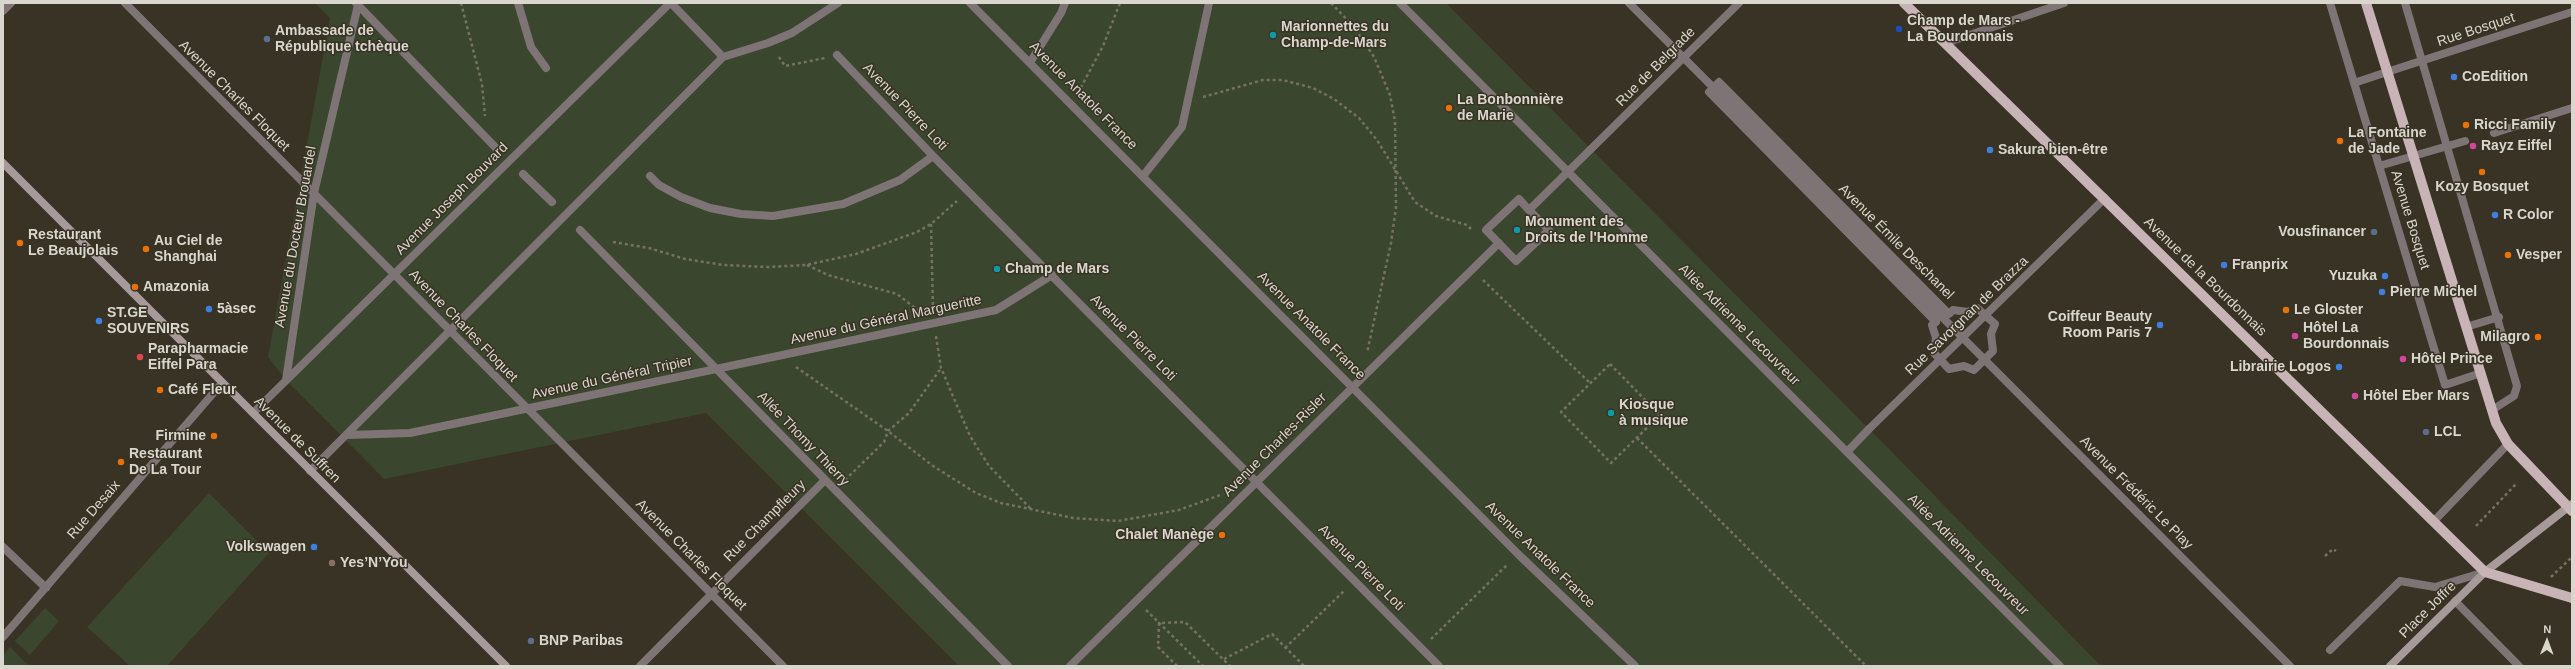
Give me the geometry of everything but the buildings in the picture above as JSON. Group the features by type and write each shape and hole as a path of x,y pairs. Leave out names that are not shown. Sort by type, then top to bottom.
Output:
{"main road":[{"name":"Avenue de la Bourdonnais","path":"1904,3 2485,572"},
{"name":"Avenue Bosquet","path":"2366,3 2492,410 2508,444 2571,507"},
{"name":"Avenue de Suffren","path":"3,163 503,665"},
{"name":"Place Joffre","path":"2390,666 2485,572 2571,507"},
{"path":"2485,572 2572,598"}],"street":[{"path":"3,11 11,3"},
{"name":"Avenue Charles Floquet","path":"125,3 451,330 526,409 783,666"},
{"path":"518,3 531,47 546,68"},
{"path":"670,3 723,57"},
{"name":"Avenue Joseph Bouvard","path":"253,413 670,3"},
{"path":"310,471 723,57 768,43 792,33 838,3"},
{"name":"Avenue Anatole France","path":"970,3 1031,61 1518,554 1635,666"},
{"path":"1031,61 1061,13 1065,3"},
{"path":"1143,176 1182,126 1209,3"},
{"name":"Allée Adrienne Lecouvreur","path":"1400,3 2060,666"},
{"name":"Avenue Émile Deschanel","path":"1629,3 1963,338"},
{"name":"Rue de Belgrade","path":"1568,172 1739,3"},
{"path":"1946,43 2064,3"},
{"name":"Avenue Bosquet","path":"2330,3 2445,385 2481,373"},
{"path":"2405,3 2499,317 2517,386 2514,396 2492,410"},
{"path":"357,4 496,148"},
{"name":"Avenue du Docteur Brouardel","path":"286,380 314,194 357,4"},
{"name":"Rue Bosquet","path":"2354,83 2572,12"},
{"name":"Avenue Pierre Loti","path":"837,55 933,156 1258,481 1439,666"},
{"name":"Avenue Émile Deschanel","path":"1941,360 1934,353 1936,338 1932,325 1936,322 1709,92 1719,82 1949,314 1953,310 1968,312 1977,308 1986,315"},
{"path":"2494,133 2572,108"},
{"path":"2379,166 2465,141"},
{"path":"650,176 659,185 681,197 710,208 740,214 774,216 843,204 900,180 933,156"},
{"path":"1529,210 1568,172"},
{"path":"523,174 552,202"},
{"name":"Rue Savorgnan de Brazza","path":"1847,452 2104,198"},
{"path":"1519,199 1529,210 1549,230 1516,261 1486,230 1519,199"},
{"name":"Allée Thomy Thierry","path":"580,230 1008,666"},
{"name":"Avenue Charles-Risler","path":"1070,666 1499,243"},
{"name":"Avenue du Général Margueritte","path":"716,369 996,310 1052,276"},
{"path":"1941,360 1949,369 1964,366 1974,370 1993,350 1991,334 1995,324 1986,315"},
{"path":"2466,327 2499,317"},
{"name":"Avenue Frédéric Le Play","path":"1963,338 2290,666"},
{"name":"Avenue du Général Tripier","path":"347,434 410,433 716,369"},
{"name":"Rue Desaix","path":"3,637 222,383"},
{"path":"2434,521 2508,444"},
{"name":"Rue Champfleury","path":"640,666 825,480"},
{"path":"3,547 46,588"},
{"path":"2330,650 2400,581 2435,587 2485,572"},
{"path":"2455,601 2519,666"}],"path":[{"path":"461,3 482,84 488,139"},
{"path":"1072,104 1103,46 1120,3"},
{"path":"1331,3 1353,26 1374,57 1390,95 1395,121 1397,175 1396,207 1391,243 1362,379"},
{"path":"779,58 785,66 837,55"},
{"path":"1188,101 1263,80 1283,80 1313,88 1334,99 1358,118 1377,140 1397,175 1415,202 1436,216 1468,225 1472,230"},
{"path":"589,238 649,248 685,258 723,265 767,267 806,265 856,254 917,232 931,224 968,191"},
{"path":"931,224 933,323 941,368 970,436 989,466 1032,510"},
{"path":"806,265 828,275 897,294 933,323"},
{"path":"1472,270 1591,384"},
{"path":"778,356 888,431 933,466 976,492 1001,503 1073,518 1118,521 1179,510 1229,492"},
{"path":"1610,364 1660,414 1637,438 1611,463 1561,412 1610,364"},
{"path":"834,490 884,442 888,431 909,413 941,368"},
{"path":"1637,438 1866,666"},
{"path":"2476,526 2516,484"},
{"path":"2325,556 2333,549 2336,551"},
{"path":"1422,648 1518,554"},
{"path":"2549,578 2572,557"},
{"path":"1285,648 1354,580"},
{"path":"1136,601 1203,666"},
{"path":"1159,623 1185,622 1230,666"},
{"path":"1159,623 1158,647 1178,666"},
{"path":"1223,659 1272,634 1304,666"}],"green space":[{"name":"Champ de Mars","path":"315,3 1446,3 1891,451 2101,666 959,666 706,413 384,479 286,380 268,357 330,18"},
{"path":"209,493 269,553 167,666 130,666 87,627"},
{"path":"45,608 59,621 30,655 15,641"},
{"path":"10,647 30,666 3,666 3,655"}],"place":[{"name":"Champ de Mars - La Bourdonnais","path":"1899,29"},
{"name":"Marionnettes du Champ-de-Mars","path":"1273,35"},
{"name":"Ambassade de République tchèque","path":"267,39"},
{"name":"CoEdition","path":"2454,77"},
{"name":"La Bonbonnière de Marie","path":"1449,108"},
{"name":"Ricci Family","path":"2466,125"},
{"name":"La Fontaine de Jade","path":"2340,141"},
{"name":"Rayz Eiffel","path":"2473,146"},
{"name":"Sakura bien-être","path":"1990,150"},
{"name":"Kozy Bosquet","path":"2482,172"},
{"name":"R Color","path":"2495,215"},
{"name":"Monument des Droits de l'Homme","path":"1517,230"},
{"name":"Vousfinancer","path":"2374,232"},
{"name":"Restaurant Le Beaujolais","path":"20,243"},
{"name":"Au Ciel de Shanghai","path":"146,249"},
{"name":"Vesper","path":"2508,255"},
{"name":"Franprix","path":"2224,265"},
{"name":"Champ de Mars","path":"997,269"},
{"name":"Yuzuka","path":"2385,276"},
{"name":"Amazonia","path":"135,287"},
{"name":"Pierre Michel","path":"2382,292"},
{"name":"5àsec","path":"209,309"},
{"name":"Le Gloster","path":"2286,310"},
{"name":"ST.GE SOUVENIRS","path":"99,321"},
{"name":"Coiffeur Beauty Room Paris 7","path":"2160,325"},
{"name":"Hôtel La Bourdonnais","path":"2295,336"},
{"name":"Milagro","path":"2538,337"},
{"name":"Parapharmacie Eiffel Para","path":"140,357"},
{"name":"Hôtel Prince","path":"2403,359"},
{"name":"Librairie Logos","path":"2339,367"},
{"name":"Café Fleur","path":"160,390"},
{"name":"Hôtel Eber Mars","path":"2355,396"},
{"name":"Kiosque à musique","path":"1611,413"},
{"name":"LCL","path":"2426,432"},
{"name":"Firmine","path":"214,436"},
{"name":"Restaurant De La Tour","path":"121,462"},
{"name":"Chalet Manège","path":"1222,535"},
{"name":"Volkswagen","path":"314,547"},
{"name":"Yes’N’You","path":"332,563"},
{"name":"BNP Paribas","path":"531,641"}]}
